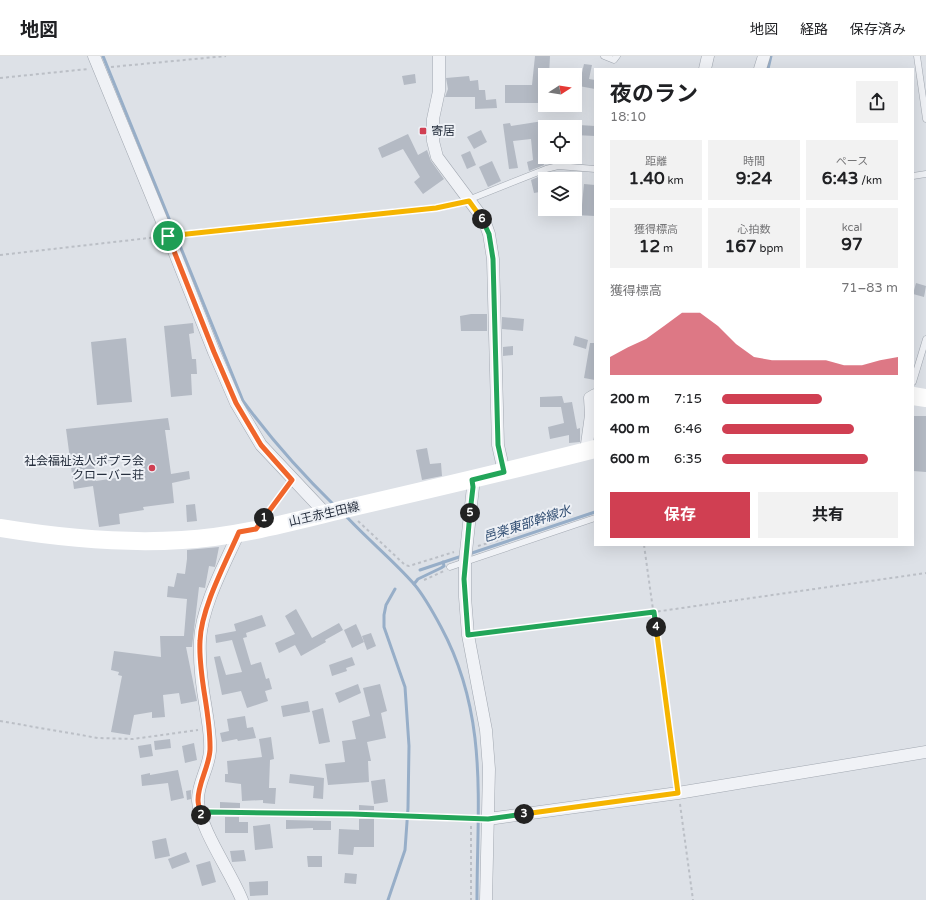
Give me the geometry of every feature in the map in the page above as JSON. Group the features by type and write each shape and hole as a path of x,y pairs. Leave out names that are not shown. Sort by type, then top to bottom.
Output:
{"main road":[{"path":"914,396 926,398"},
{"name":"山王赤生田線","path":"0,528 53,537 126,541 184,540 248,531 326,514 472,480 591,450"}],"street":[{"path":"94,56 236,403 261,445 292,480 326,514"},
{"path":"439,56 439,91 433,119 433,141 438,158 484,220 489,234 493,259 498,445 504,472"},
{"path":"705,68 708,56"},
{"path":"760,68 764,56"},
{"path":"591,450 590,398 594,396"},
{"path":"472,480 473,487 465,557 465,597 468,635 486,730 489,768 486,900"},
{"path":"242,900 237,886 215,848 198,801 210,751 209,728 202,679 200,641 201,628 216,582 248,531"},
{"path":"488,819 678,793 926,752"}],"lane":[{"path":"604,56 614,60 617,56"},
{"path":"917,56 926,119"},
{"path":"168,236 436,208 469,201 473,198 552,167 558,166 594,169"},
{"path":"914,176 926,174"},
{"path":"914,379 926,339"},
{"path":"450,567 465,557 594,518"},
{"path":"202,815 209,812 217,812 352,814 488,819"}],"path":[{"path":"0,78 226,56"},
{"path":"0,255 168,236"},
{"path":"248,531 292,480"},
{"path":"644,546 693,900"},
{"path":"424,580 450,567"},
{"path":"468,635 654,612 926,573"},
{"path":"0,721 98,738 133,739 209,728"},
{"path":"471,819 471,900"}],"building":[{"path":"535,56 550,56 549,68 538,68 538,103 505,103 505,85 532,85"},
{"path":"584,64 592,65 589,79 594,80 594,89 582,87 582,73"},
{"path":"415,74 416,83 404,85 402,76"},
{"path":"469,76 470,81 478,80 479,90 485,90 486,100 496,99 497,108 475,109 475,97 445,97 448,89 446,78"},
{"path":"538,122 538,164 544,165 529,171 527,162 533,160 531,139 513,141 518,168 509,169 503,124 510,123 511,126"},
{"path":"582,125 594,126 594,136 582,135"},
{"path":"481,130 487,142 474,149 467,137"},
{"path":"408,134 418,155 427,150 431,161 444,179 423,194 414,182 420,177 403,149 382,158 378,148"},
{"path":"470,151 476,165 467,169 461,155"},
{"path":"492,161 501,181 488,187 479,167"},
{"path":"538,177 538,192 534,193 531,180"},
{"path":"584,184 594,185 594,216 582,215"},
{"path":"916,283 926,286 924,297 914,294"},
{"path":"487,314 487,331 461,331 460,316"},
{"path":"502,317 524,319 523,331 502,329"},
{"path":"193,323 194,333 189,334 192,359 196,359 197,374 191,374 192,395 171,397 164,326"},
{"path":"575,336 588,340 586,349 573,345"},
{"path":"126,338 132,402 97,405 91,342"},
{"path":"590,343 594,343 594,380 584,378"},
{"path":"513,346 513,355 503,356 503,347"},
{"path":"562,396 564,403 572,402 577,429 580,428 580,442 569,443 569,435 550,439 548,427 564,423 561,407 540,407 540,397"},
{"path":"914,416 926,416 926,472 914,471"},
{"name":"社会福祉法人ポプラ会 クローバー荘","path":"168,418 170,430 165,430 171,474 189,471 190,479 172,483 174,503 143,507 144,510 119,514 120,524 99,527 93,486 74,489 66,429","holes":["133,458 135,475 96,481 94,463"]},
{"path":"427,448 430,464 441,463 442,476 422,480 416,450"},
{"path":"195,504 197,521 187,522 186,505"},
{"path":"219,547 215,567 209,566 205,588 199,587 192,647 186,647 197,701 181,704 179,693 163,695 165,717 152,718 152,712 134,715 130,735 111,732 122,676 118,675 119,672 111,670 114,651 161,657 160,636 184,636 187,599 167,597 168,586 174,587 177,573 185,574 187,550"},
{"path":"296,609 312,638 339,623 343,630 325,640 326,642 301,656 295,645 279,653 275,643 295,634 285,616"},
{"path":"262,615 266,626 246,633 247,637 243,638 251,665 261,662 266,679 269,678 272,689 265,691 268,701 247,708 241,691 222,695 214,657 220,656 226,675 242,672 232,640 216,643 215,635 236,631 234,624"},
{"path":"356,624 364,642 352,648 344,630"},
{"path":"371,633 376,646 367,650 362,636"},
{"path":"352,657 355,665 346,668 347,671 332,676 329,665"},
{"path":"358,684 361,693 339,703 335,693"},
{"path":"380,684 387,711 381,713 386,738 367,742 371,761 368,761 369,782 328,785 325,764 345,762 342,741 356,739 352,721 370,716 363,688"},
{"path":"308,701 310,712 283,717 281,706"},
{"path":"323,708 330,742 319,744 312,711"},
{"path":"245,716 247,728 253,727 256,738 238,741 237,739 222,742 220,733 229,731 227,719"},
{"path":"271,737 274,759 270,760 269,788 276,788 275,804 263,803 263,800 242,801 241,784 225,782 225,774 228,774 227,761 262,757 259,739"},
{"path":"170,739 171,748 155,750 154,741"},
{"path":"194,743 197,760 185,763 182,746"},
{"path":"151,744 153,756 140,758 138,746"},
{"path":"178,770 184,798 171,801 168,783 142,786 141,775 150,773 150,775"},
{"path":"290,774 324,778 323,799 313,798 314,786 289,783"},
{"path":"385,779 388,802 374,804 371,781"},
{"path":"191,790 191,799 187,800 186,791"},
{"path":"220,802 240,803 240,808 220,808"},
{"path":"359,805 374,806 374,810 359,810"},
{"path":"225,817 239,817 239,822 248,822 248,833 225,833"},
{"path":"359,819 374,819 374,847 354,847 353,855 338,854 339,829 359,830"},
{"path":"286,820 331,821 331,830 313,830 313,828 286,829"},
{"path":"270,824 273,848 255,850 253,826"},
{"path":"166,838 170,856 155,859 152,841"},
{"path":"244,850 246,861 232,862 230,851"},
{"path":"186,852 190,862 172,869 168,859"},
{"path":"307,856 322,856 322,867 308,867"},
{"path":"210,861 216,882 202,886 196,865"},
{"path":"345,873 357,874 356,884 344,883"},
{"path":"268,881 268,895 250,896 249,882"}],"waterway":[{"path":"103,56 243,401 286,455 334,505"},
{"name":"邑楽東部幹線水","path":"768,68 771,56"},
{"name":"邑楽東部幹線水","path":"469,554 594,512"},
{"path":"345,515 406,575 418,589 438,621 456,660 467,694 477,760 477,900"},
{"name":"邑楽東部幹線水","path":"420,570 462,556"},
{"path":"414,584 418,579 444,566 443,562"},
{"path":"388,900 405,850 408,808 409,746 405,687 384,627 386,605 395,589"}],"place":[{"name":"寄居","path":"423,131"},
{"name":"社会福祉法人ポプラ会 クローバー荘","path":"152,468"}],"route":[{"path":"469,201 484,220 489,234 493,259 498,445 504,472 472,480 473,487 464,579 468,635 654,612 678,793 488,819 352,814 209,812 202,815 198,801 210,751 209,728 202,679 200,641 201,628 216,582 239,532 256,529 292,480 261,445 236,403 168,236 436,208 469,201"}]}
